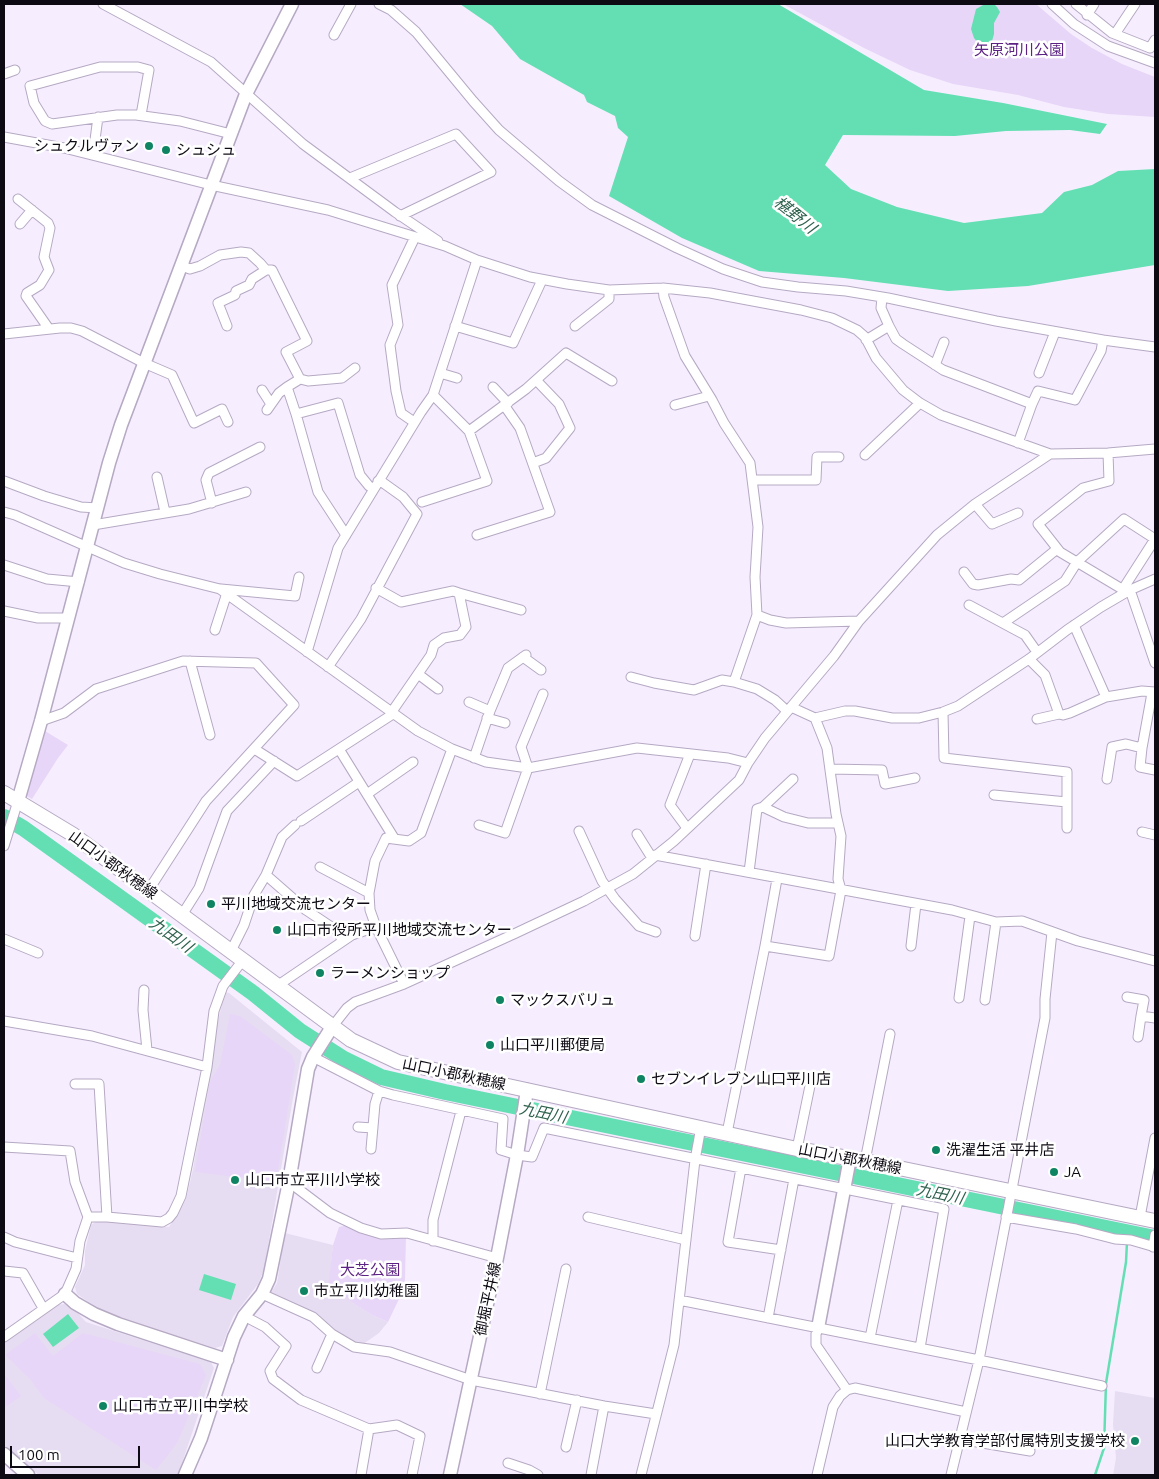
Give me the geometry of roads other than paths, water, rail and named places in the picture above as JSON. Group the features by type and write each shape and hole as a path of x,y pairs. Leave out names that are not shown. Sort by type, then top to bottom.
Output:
{"main road":[{"name":"山口小郡秋穂線","path":"4,793 17,807 72,834 231,951 239,964 277,986 330,1032 398,1062 526,1096 700,1132 727,1133 797,1148 849,1163 865,1161 1010,1196 1155,1221"}],"street":[{"path":"103,4 211,62 303,144 400,216 445,246"},
{"path":"4,846 42,721 109,463 144,363 246,94 292,4"},
{"path":"334,35 351,4"},
{"path":"379,4 391,10 416,32 499,130 559,181 592,205 677,248 762,282 846,291 1056,332 1155,347"},
{"path":"1052,4 1074,24 1108,46 1155,63"},
{"path":"1076,4 1115,34 1150,48 1155,40"},
{"path":"1087,14 1094,4"},
{"path":"1115,34 1135,4"},
{"path":"141,115 149,70 138,67 100,67 30,86 34,102 45,121 52,124 117,115 141,115 231,134"},
{"path":"4,74 16,70"},
{"path":"93,155 98,117"},
{"path":"350,178 456,134 491,172 400,216"},
{"path":"4,137 93,155 211,185 307,205 445,246 477,260 542,280 609,290 663,288 710,293 801,310 832,318 857,330 866,340 876,358 889,375 903,390 920,403 941,415 1050,454 1108,453 1155,449"},
{"path":"18,199 48,223 50,228 44,257 49,270 40,285 27,293 26,296 49,329"},
{"path":"20,224 32,210"},
{"path":"414,422 401,413 390,346 398,325 392,285 415,237"},
{"path":"182,266 190,269 200,266 220,255 249,252 266,270"},
{"path":"307,652 338,548 414,422 433,395 477,260"},
{"path":"227,326 214,305 235,295 236,291 249,285 252,279 266,270 272,270 307,341 286,352 300,379"},
{"path":"455,326 513,343 542,280"},
{"path":"663,288 664,297 685,356 750,463 758,527 755,577 757,615 734,682"},
{"path":"575,326 609,299 609,290"},
{"path":"882,297 881,308 896,339 943,370 1032,404"},
{"path":"866,340 889,326"},
{"path":"4,334 71,328 82,331 144,363 172,375 194,423 219,405 228,422"},
{"path":"1039,373 1056,332"},
{"path":"1018,443 1038,391 1075,400 1101,351 1103,340"},
{"path":"935,365 944,342"},
{"path":"469,432 536,380 566,353 612,381"},
{"path":"262,390 269,407 279,393 300,379 308,381 342,378 355,368"},
{"path":"440,373 457,378"},
{"path":"533,463 546,458 570,428 559,404 536,380"},
{"path":"287,387 318,492 346,535"},
{"path":"477,535 550,512 520,428 506,404 493,387"},
{"path":"422,502 488,484 469,432 433,395"},
{"path":"675,406 710,396"},
{"path":"296,414 338,403 360,475 369,486 382,482 402,497 416,514 361,619 328,667"},
{"path":"865,455 920,403"},
{"path":"212,503 206,480 210,473 260,447"},
{"path":"1108,453 1109,481 1083,488 1038,524 1060,552 1127,590 1155,663"},
{"path":"185,1475 201,1438 234,1337 244,1316 262,1294 272,1270 308,1069 314,1056 346,1008 355,1002 404,984 584,901 632,874 654,857 739,780 748,762 789,709 834,656 859,621 937,535 975,504 1050,454"},
{"path":"753,480 816,480 817,457 839,457"},
{"path":"157,477 165,512"},
{"path":"4,481 81,507 98,508"},
{"path":"94,525 189,509 246,492"},
{"path":"975,504 987,525 1018,513"},
{"path":"4,512 15,515 124,563 224,591 295,596 299,577"},
{"path":"1003,623 1064,580 1077,562 1124,519 1155,539 1127,590"},
{"path":"964,572 973,584 978,585 1011,578 1019,580 1057,549"},
{"path":"4,565 47,579 79,582"},
{"path":"630,677 654,684 694,690 722,680 734,682 757,689 789,709 815,718 845,711 905,719 929,716 958,706 1127,590 1155,579"},
{"path":"376,588 401,602 453,591 521,610"},
{"path":"224,591 418,731 452,749 486,762 528,768 636,748 748,762"},
{"path":"215,630 224,591"},
{"path":"256,750 297,776 392,713 432,655 434,645 444,638 460,635 466,627 459,593"},
{"path":"969,605 1025,635 1036,652"},
{"path":"4,611 38,618 69,618"},
{"path":"757,615 786,623 859,621"},
{"path":"1074,625 1106,697"},
{"path":"474,758 488,714 508,668 524,656 541,670"},
{"path":"1029,659 1045,675 1059,714"},
{"path":"42,721 64,713 96,689 183,661 256,663 294,705 206,801 148,891"},
{"path":"190,661 210,735"},
{"path":"418,674 438,689"},
{"path":"1037,719 1070,713 1106,697 1142,691 1154,693 1142,748 1140,767 1155,770"},
{"path":"480,825 505,834 528,768 521,747 543,694"},
{"path":"469,702 505,723"},
{"path":"943,712 944,758 1067,772 1067,828"},
{"path":"765,946 829,956 841,890 838,878 841,836 827,748 815,718"},
{"path":"1107,780 1112,747 1126,744 1142,748"},
{"path":"339,749 394,838"},
{"path":"404,984 376,927 370,910 370,884 375,861 386,838 409,841 421,833 452,749"},
{"path":"687,828 670,805 690,754"},
{"path":"182,915 199,888 227,812 274,761"},
{"path":"367,794 413,762"},
{"path":"830,768 882,770 884,784 916,778"},
{"path":"749,872 757,810 793,779"},
{"path":"231,951 244,925 254,895 266,875 282,837 298,823 359,782"},
{"path":"994,795 1067,802"},
{"path":"762,807 784,817 808,823 838,822"},
{"path":"579,831 607,888 639,926 656,932"},
{"path":"1142,832 1155,835"},
{"path":"637,834 654,857 706,864 777,879 952,910 996,922 1022,921 1078,941 1155,961"},
{"path":"695,936 706,864"},
{"path":"320,867 369,893"},
{"path":"266,875 306,910 339,932 342,942"},
{"path":"727,1133 777,879"},
{"path":"911,946 916,904"},
{"path":"959,998 970,916"},
{"path":"985,1000 996,922"},
{"path":"277,986 352,935 376,927"},
{"path":"951,1475 979,1360 1045,1018 1045,999 1052,932"},
{"path":"4,939 38,953"},
{"path":"88,1217 162,1222 173,1213 181,1196 207,1067 214,1011 223,986 239,964"},
{"path":"144,990 143,1010 147,1050"},
{"path":"1127,997 1144,1000 1138,1037"},
{"path":"1141,1016 1155,1018"},
{"path":"4,1021 92,1036 207,1067"},
{"path":"865,1161 890,1034"},
{"path":"314,1056 379,1091 503,1120 501,1150 517,1154 532,1157 544,1128 794,1179 845,1187 944,1209 920,1348"},
{"path":"797,1148 810,1082"},
{"path":"75,1084 99,1084 106,1217"},
{"path":"371,1150 375,1104 379,1091"},
{"name":"御堀平井線","path":"450,1475 497,1258 526,1096"},
{"path":"433,1241 433,1220 461,1111"},
{"path":"358,1127 373,1128"},
{"path":"641,1475 674,1344 700,1132"},
{"path":"1140,1217 1155,1138"},
{"path":"4,1147 70,1150 75,1182 88,1217 80,1242 76,1269 65,1294 4,1336"},
{"path":"847,1390 816,1345 816,1334 849,1163"},
{"path":"741,1168 728,1242 781,1250"},
{"path":"768,1318 794,1179"},
{"path":"289,1182 330,1213 361,1228 381,1234 407,1233 497,1258"},
{"path":"870,1338 898,1200"},
{"path":"1006,1215 1127,1240 1154,1243"},
{"path":"588,1217 686,1240"},
{"path":"4,1237 15,1242 78,1258"},
{"path":"540,1394 566,1269"},
{"path":"4,1271 23,1273 44,1308"},
{"path":"65,1294 75,1303 118,1324 227,1360"},
{"path":"262,1294 313,1317 332,1334 354,1347 390,1352 471,1380 604,1406 656,1414"},
{"path":"680,1300 1102,1386"},
{"path":"244,1316 265,1327 286,1346 270,1371 273,1379 301,1400 369,1429 397,1425 420,1436 412,1475"},
{"path":"317,1368 332,1334"},
{"path":"817,1475 833,1406 847,1390 856,1388 966,1412"},
{"path":"566,1447 577,1400"},
{"path":"590,1475 604,1406"},
{"path":"361,1475 369,1429"},
{"path":"959,1439 1030,1452"},
{"path":"4,1454 28,1475"},
{"path":"508,1464 520,1471 538,1475"}],"water":[{"name":"椹野川","path":"460,4 778,4 924,90 1003,103 1107,124 1100,134 1070,130 1006,131 955,136 843,135 825,165 851,189 897,207 964,223 1042,213 1064,192 1092,185 1118,171 1155,169 1155,265 1028,286 948,291 844,278 759,271 682,238 609,196 628,137 618,128 615,116 587,102 584,95 520,59 492,26"},
{"path":"985,4 994,4 1000,12 994,23 992,41 986,44 978,43 971,29 976,9"},
{"path":"204,1274 236,1284 231,1300 199,1290"},
{"path":"68,1314 79,1328 53,1347 43,1334"}],"waterway":[{"name":"九田川","path":"4,817 23,828 253,993 300,1031 344,1059 381,1077 445,1092 1155,1238"},
{"path":"1095,1475 1104,1448 1106,1383 1126,1262 1127,1242"}],"place":[{"name":"シュクルヴァン","path":"149,146"},
{"name":"シュシュ","path":"166,150"},
{"name":"平川地域交流センター","path":"211,904"},
{"name":"山口市役所平川地域交流センター","path":"277,930"},
{"name":"ラーメンショップ","path":"320,973"},
{"name":"マックスバリュ","path":"500,1000"},
{"name":"山口平川郵便局","path":"490,1045"},
{"name":"セブンイレブン山口平川店","path":"641,1079"},
{"name":"洗濯生活 平井店","path":"936,1150"},
{"name":"JA","path":"1054,1172"},
{"name":"山口市立平川小学校","path":"235,1180"},
{"name":"市立平川幼稚園","path":"304,1291"},
{"name":"山口市立平川中学校","path":"103,1406"},
{"name":"山口大学教育学部付属特別支援学校","path":"1135,1441"}],"park label":[{"name":"矢原河川公園","path":"1019,50"},
{"name":"大芝公園","path":"370,1270"}]}
